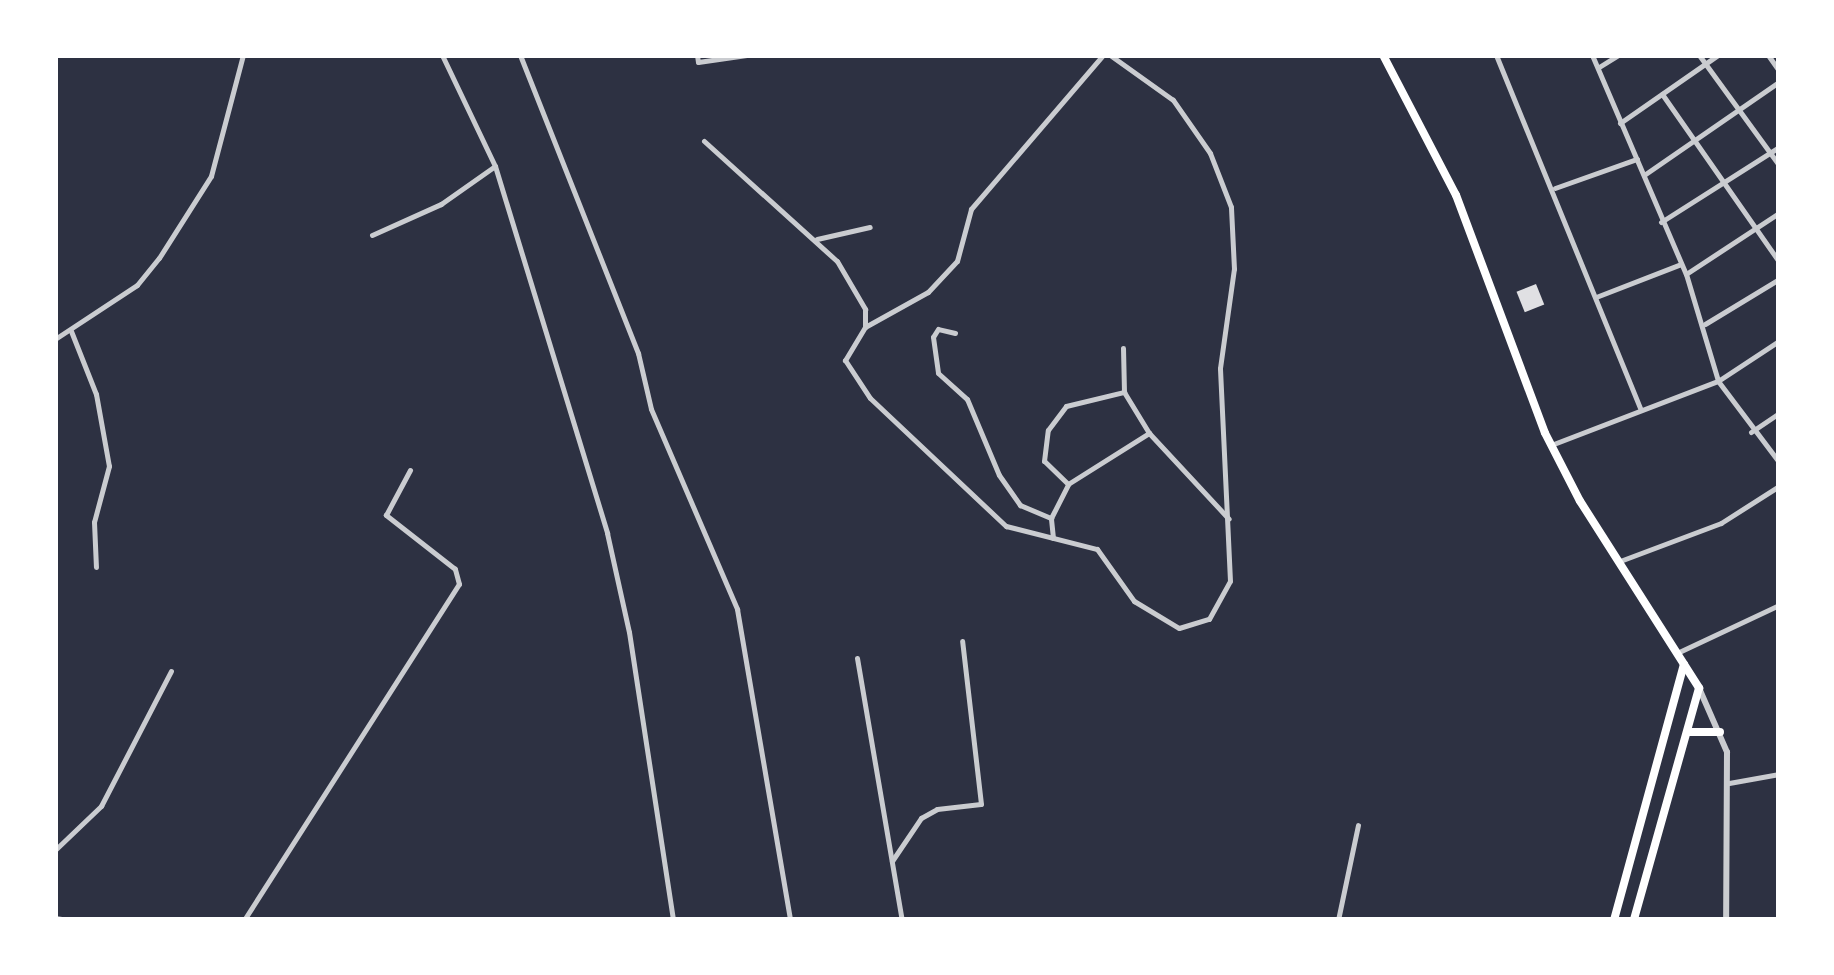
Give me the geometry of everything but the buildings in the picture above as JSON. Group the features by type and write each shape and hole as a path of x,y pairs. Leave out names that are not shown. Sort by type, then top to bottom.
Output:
{"main road":[{"path":"1383,55 1456,194 1552,445 1699,688 1634,920"},
{"path":"1614,920 1658,774 1684,664"},
{"path":"1689,732 1720,732"},
{"path":"1658,774 1676,779"},
{"path":"1627,877 1645,883"}],"street":[{"path":"55,339 137,286 211,176 243,55"},
{"path":"442,55 495,166 607,533 646,727 673,920"},
{"path":"520,55 638,353 651,409 737,609 790,920"},
{"path":"697,55 698,62 748,55"},
{"path":"865,326 928,292 958,261 972,209 1102,55"},
{"path":"704,140 817,240 865,309 865,326 845,360 870,398 1006,526 1096,548 1134,600 1179,628 1210,619 1230,582 1220,368 1234,268 1231,207 1210,153 1173,100 1110,55"},
{"path":"1496,55 1555,188 1641,410"},
{"path":"1592,55 1686,274 1718,381 1750,432 1779,462"},
{"path":"1599,68 1618,55"},
{"path":"1698,55 1779,165"},
{"path":"1620,123 1718,55"},
{"path":"1768,55 1779,71"},
{"path":"1644,175 1779,82"},
{"path":"1662,94 1779,262"},
{"path":"1661,222 1726,185 1779,147"},
{"path":"1555,188 1637,159"},
{"path":"372,235 441,204 495,166"},
{"path":"1686,274 1779,213"},
{"path":"817,240 870,227"},
{"path":"1596,297 1682,264"},
{"path":"1704,324 1779,279"},
{"path":"954,333 938,329 933,337 938,373 966,398 998,475 1020,505 1052,518"},
{"path":"71,331 96,394 109,466 94,522 96,567"},
{"path":"1552,445 1718,381 1779,341"},
{"path":"1123,348 1124,392 1149,433 1229,520"},
{"path":"1068,484 1044,461 1055,417 1066,406 1124,392"},
{"path":"1750,432 1779,413"},
{"path":"1053,538 1052,518 1068,484 1149,433"},
{"path":"244,920 460,584 455,569 386,516 410,470"},
{"path":"1620,561 1721,523 1779,486"},
{"path":"1679,652 1779,605"},
{"path":"892,861 920,818 937,809 981,804 962,642"},
{"path":"857,658 902,920"},
{"path":"55,850 101,806 171,671"},
{"path":"1699,688 1720,732 1729,783 1726,920"},
{"path":"1729,783 1779,774"},
{"path":"1338,920 1358,826"},
{"path":"55,918 68,920"}]}
